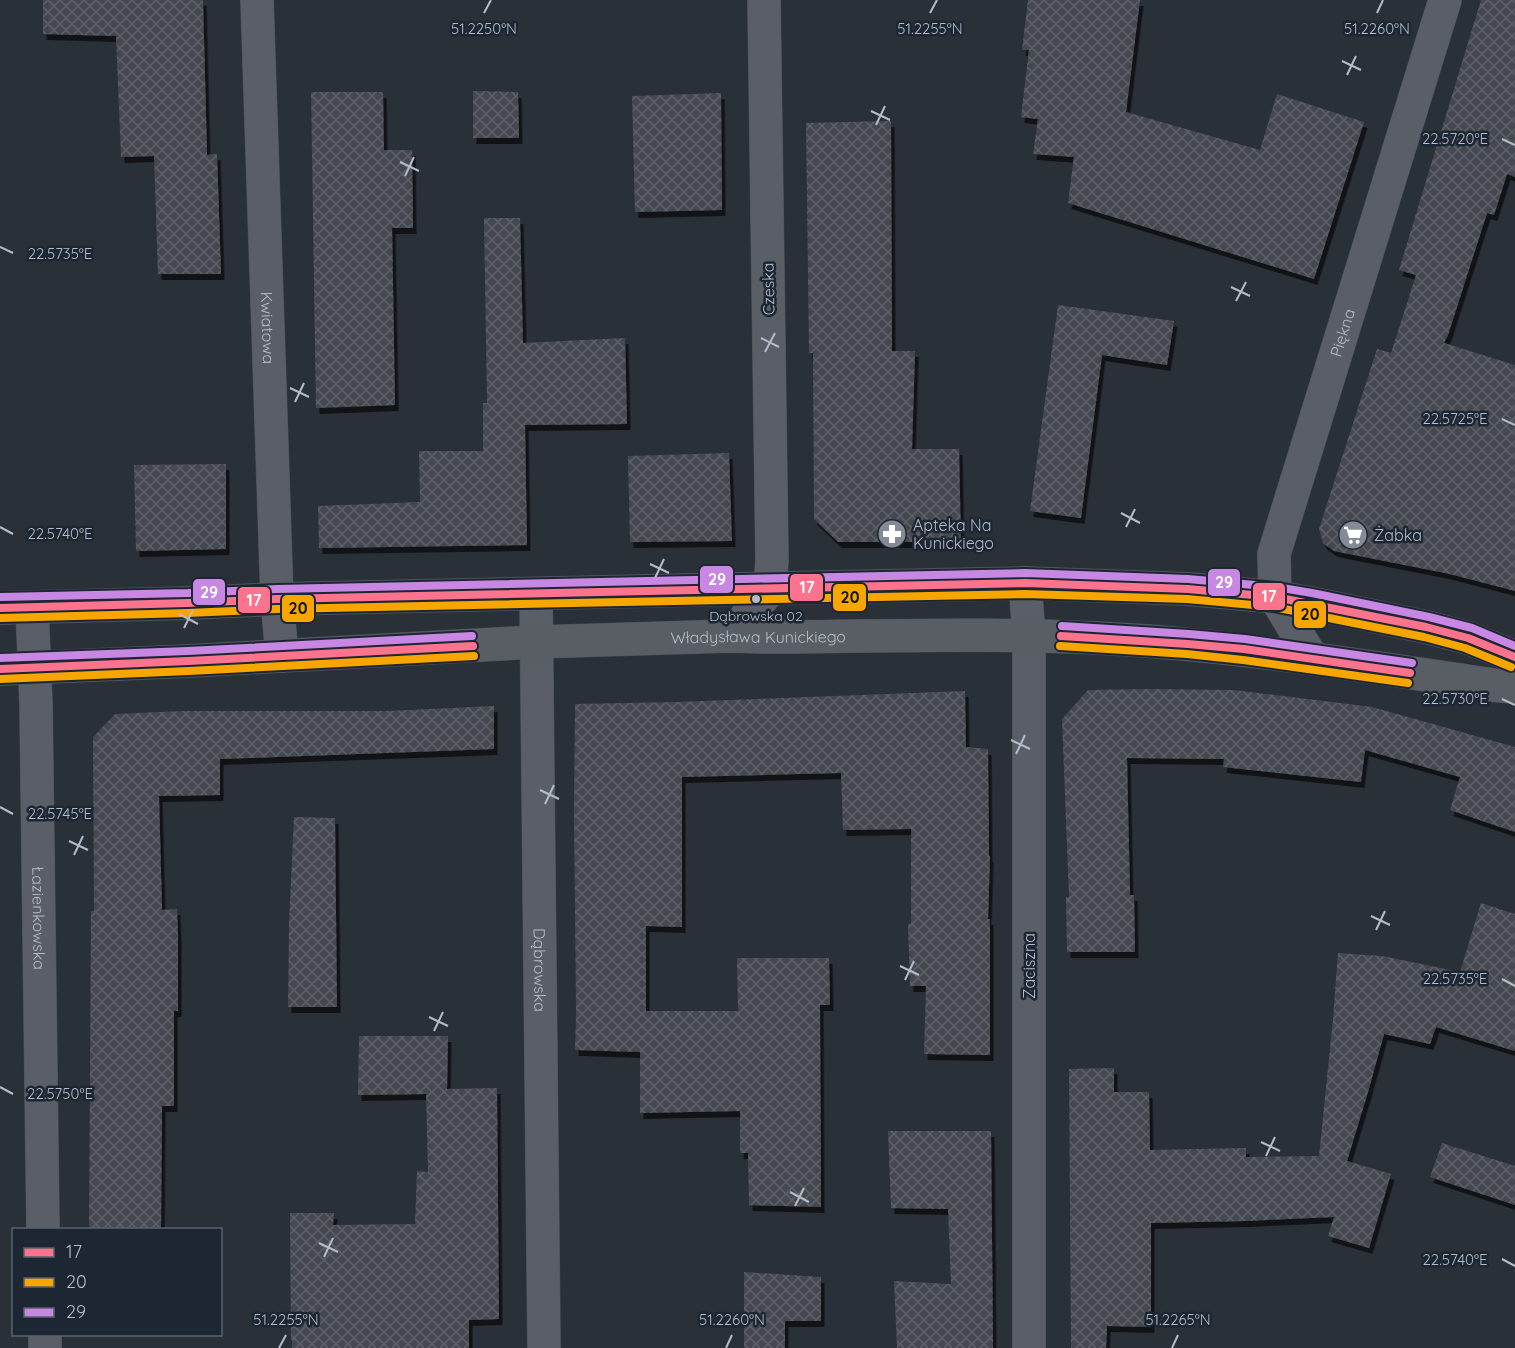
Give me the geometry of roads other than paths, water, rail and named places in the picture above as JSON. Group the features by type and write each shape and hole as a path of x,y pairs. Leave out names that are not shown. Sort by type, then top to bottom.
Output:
{"main road":[{"path":"0,608 277,599 1025,583 1188,589 1275,597 1426,627 1468,638 1515,657"},
{"name":"Władysława Kunickiego","path":"0,669 535,642 730,636 1029,635 1189,644 1312,658 1515,687"}],"street":[{"name":"Kwiatowa","path":"257,0 277,599 282,656"},
{"name":"Czeska","path":"764,0 772,560 770,589"},
{"name":"Piękna","path":"1312,658 1275,597 1274,554 1445,0"},
{"name":"Zaciszna","path":"1025,583 1029,635 1029,1348"},
{"path":"730,636 770,589"},
{"name":"Dąbrowska","path":"536,594 544,1348"},
{"name":"Łazienkowska","path":"32,608 35,669 44,1228"}],"place":[{"name":"Apteka Na Kunickiego","path":"892,534"},
{"name":"Żabka","path":"1353,535"},
{"name":"Dąbrowska 02","path":"756,599"}]}
